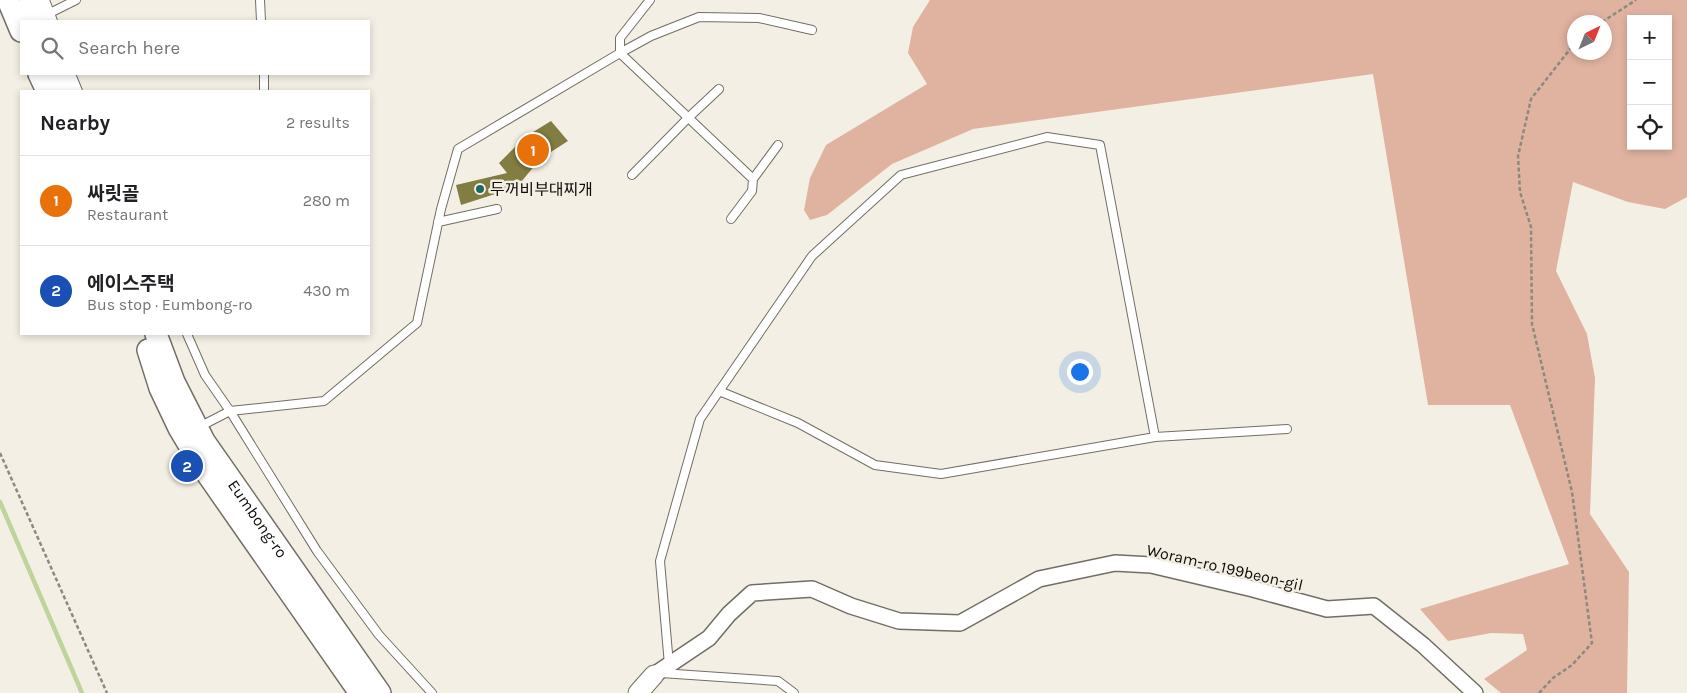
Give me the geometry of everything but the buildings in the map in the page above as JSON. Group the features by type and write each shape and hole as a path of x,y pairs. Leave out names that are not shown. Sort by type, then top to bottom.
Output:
{"main road":[{"path":"8,0 20,29"},
{"path":"30,0 47,19"},
{"path":"39,75 46,90"},
{"path":"59,75 66,90"},
{"name":"Eumbong-ro","path":"154,335 174,382 204,441 380,693"},
{"name":"Eumbong-ro","path":"154,335 160,388 179,428 203,468 360,693"}],"street":[{"name":"Woram-ro 199beon-gil","path":"661,671 709,638 729,614 752,593 812,589 851,606 899,621 960,623 1038,579 1115,563 1151,565 1327,609 1374,606 1423,645 1475,693"},
{"path":"638,693 661,671"}],"lane":[{"path":"45,0 47,19 76,0"},
{"path":"260,0 261,20"},
{"path":"650,0 620,38 620,53 752,179"},
{"path":"197,428 230,411 324,401 417,323 438,222 458,149 651,36 699,17 759,18 812,30"},
{"path":"71,75 78,90"},
{"path":"264,75 264,90"},
{"path":"632,175 719,89"},
{"path":"794,693 778,681 661,671 660,561 700,418 812,256 901,175 1047,137 1100,145 1155,437"},
{"path":"731,219 752,191 752,179 778,145"},
{"path":"438,222 496,208"},
{"path":"187,335 205,375 230,411 317,550 379,635 432,693"},
{"path":"719,391 798,423 874,466 940,474 1155,437 1287,429"}],"path":[{"path":"1612,16 1636,0"},
{"path":"1539,693 1553,678 1572,665 1592,643 1572,492 1532,324 1531,227 1520,192 1518,156 1531,99 1567,53"},
{"path":"0,453 107,693"}],"shaded area":[{"path":"930,0 1687,0 1687,197 1665,209 1628,202 1573,182 1556,271 1587,334 1595,378 1590,514 1629,572 1627,693 1501,693 1484,679 1527,650 1523,634 1491,633 1448,641 1420,609 1569,564 1510,405 1428,405 1373,74 973,129 892,164 827,215 810,220 804,210 810,178 826,145 927,84 908,53 913,27"}],"waterway":[{"path":"0,502 82,693"}],"place":[{"name":"싸릿골","path":"533,150"},
{"name":"두꺼비부대찌개","path":"480,189"},
{"name":"에이스주택","path":"187,466"}]}
